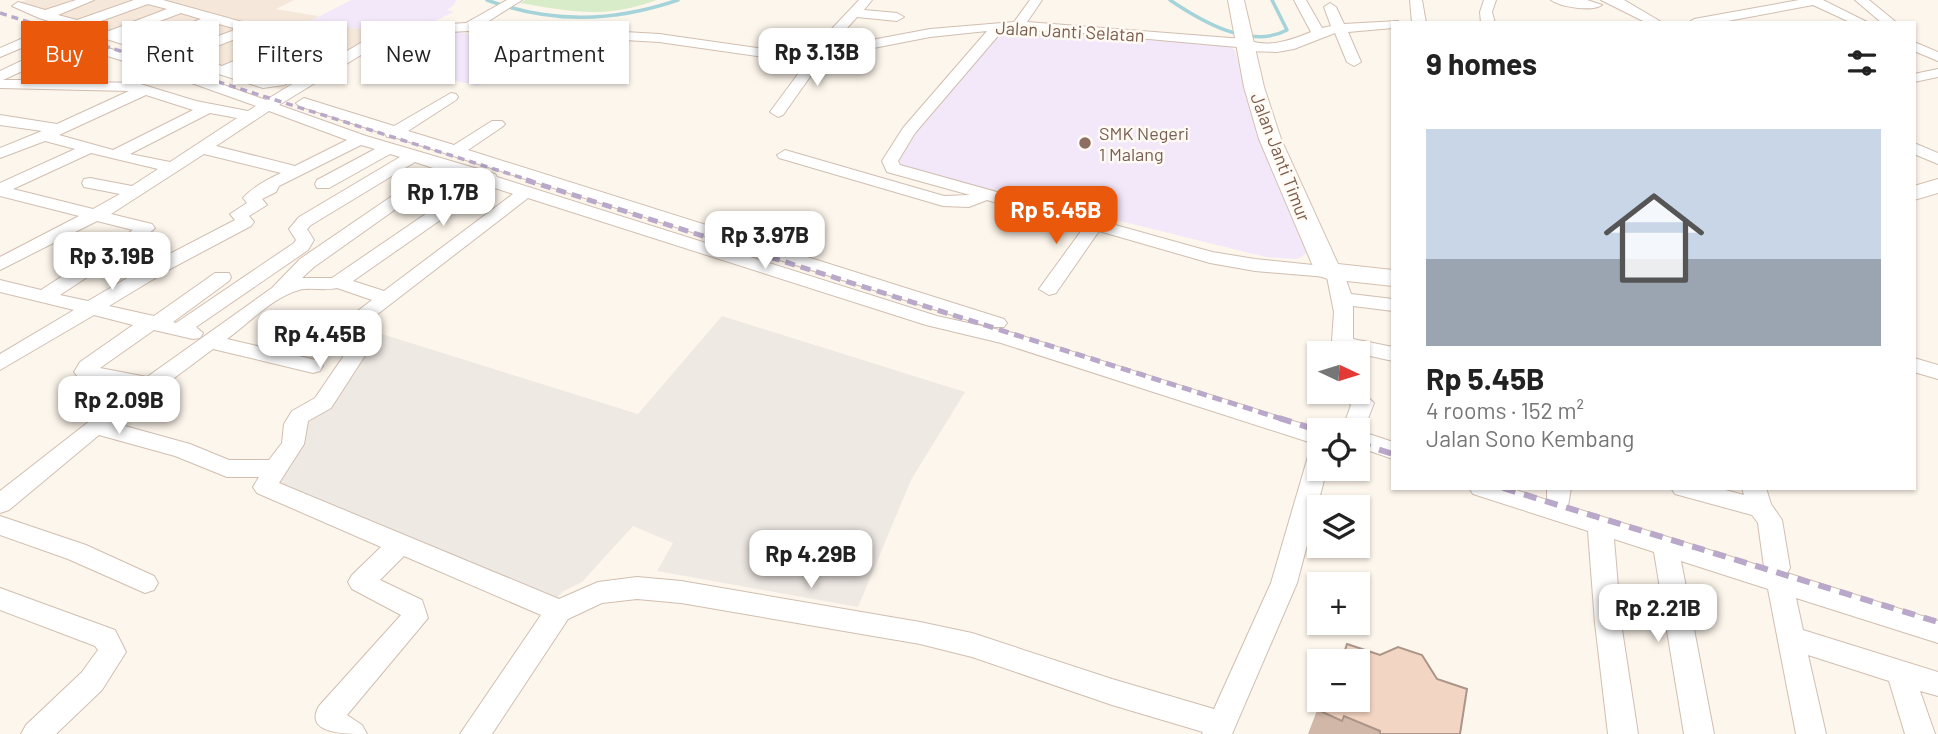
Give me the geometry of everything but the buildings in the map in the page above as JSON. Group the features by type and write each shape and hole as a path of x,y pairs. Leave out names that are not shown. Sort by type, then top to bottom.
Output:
{"street":[{"path":"32,0 18,6 64,21"},
{"path":"44,15 88,0"},
{"path":"88,21 147,0 185,4 239,21"},
{"path":"778,112 805,74 807,57 829,40 866,0"},
{"path":"1018,26 1036,0"},
{"name":"Jalan Janti Timur","path":"1236,0 1254,87 1270,139 1332,271"},
{"path":"1300,0 1318,33"},
{"path":"1416,0 1419,21"},
{"path":"1488,21 1486,12 1490,0"},
{"path":"1557,0 1607,1 1652,21"},
{"path":"1704,21 1813,0 1859,21"},
{"path":"1861,0 1888,21"},
{"path":"468,27 513,1"},
{"path":"1603,21 1607,1"},
{"path":"110,35 185,4 215,18 233,22"},
{"path":"1329,7 1354,62"},
{"path":"854,13 897,17"},
{"path":"943,31 947,15"},
{"path":"207,21 215,18"},
{"name":"Jalan Janti Selatan","path":"350,50 405,30 468,27 659,38 807,57 943,31 999,26 1116,27 1289,46 1355,21 1391,24"},
{"path":"999,26 909,131 890,161 893,168 1236,262 1391,278"},
{"path":"787,34 829,40"},
{"path":"110,35 122,39"},
{"path":"0,53 21,43"},
{"path":"1916,44 1934,55"},
{"path":"219,70 263,84 272,84 350,50"},
{"path":"0,264 136,192 350,50"},
{"path":"0,76 21,66"},
{"path":"223,71 233,67"},
{"path":"88,86 122,72"},
{"path":"1916,78 1938,73"},
{"path":"0,84 146,89 165,97 250,116"},
{"path":"43,86 47,84"},
{"path":"0,153 157,84"},
{"path":"216,84 275,100 391,141 1307,422"},
{"path":"0,96 23,85"},
{"path":"323,184 391,141 451,97"},
{"path":"275,100 360,139 391,141 413,156 450,159 526,192 933,321 1006,338 1307,434"},
{"path":"115,155 208,108"},
{"path":"0,120 51,132 115,155 174,168"},
{"path":"0,504 95,426 275,294 307,263 497,124"},
{"path":"149,126 297,172"},
{"path":"0,363 175,258 245,222 239,214 258,205 251,198 270,188 272,183 360,139"},
{"path":"0,190 90,148"},
{"path":"1916,149 1938,159"},
{"path":"785,155 943,201 969,202 985,194"},
{"path":"179,330 302,246 306,240 298,229 305,221 413,156"},
{"path":"275,294 296,284 324,285 338,282 489,178"},
{"path":"90,183 136,192"},
{"path":"1916,192 1938,186"},
{"path":"0,190 146,228 130,242 45,296"},
{"path":"526,192 358,320 354,328 370,331 365,340 323,403 300,416 295,424 293,444 265,487 559,611"},
{"path":"1049,289 1095,225"},
{"path":"1332,271 1343,299 1342,341"},
{"path":"151,385 85,372 87,367 116,345 155,323 222,277"},
{"path":"338,282 385,298"},
{"path":"0,286 155,323 313,366"},
{"path":"1343,299 1391,305"},
{"path":"1370,352 1391,354"},
{"path":"1916,366 1938,372"},
{"path":"95,426 182,450 227,469 276,468"},
{"path":"1370,443 1391,449"},
{"path":"1370,454 1391,460"},
{"path":"475,734 559,611 598,593 618,589 681,592 920,633 972,645 1219,729 1284,583 1312,481"},
{"path":"1487,490 1665,545 1938,618"},
{"path":"1532,490 1559,494 1938,632"},
{"path":"1698,490 1757,498 1770,520 1790,638 1811,734"},
{"path":"0,525 77,552 145,583"},
{"path":"1600,526 1608,623 1623,734"},
{"path":"352,734 330,720 329,715 415,618 413,608 361,582 400,544"},
{"path":"1665,545 1699,734"},
{"path":"0,599 105,638 112,652 92,681 36,734"},
{"path":"1790,638 1938,684"},
{"path":"1901,674 1920,734"}],"shaded area":[{"path":"26,0 294,0 276,9 318,16 311,21 233,21 233,74 219,70 219,21 122,21 122,40 108,35 108,21 62,21 11,5"},
{"path":"351,0 456,0 447,10 454,12 435,21 361,21 361,29 347,27 347,21 310,21"},
{"path":"347,27 361,29 361,46 347,54"},
{"path":"455,31 469,34 469,84 455,80"},
{"name":"SMK Negeri 1 Malang","path":"1002,31 1230,46 1235,51 1259,136 1309,252 1297,259 1266,257 905,168 898,160 902,150"},
{"path":"264,84 294,84 283,90"},
{"path":"722,316 965,392 911,480 858,607 657,571 673,543 633,526 582,582 562,592 550,606 268,483 297,425 372,331 638,414"}],"green space":[{"path":"525,0 657,0 621,10 589,12 520,3"}],"waterway":[{"path":"487,0 535,13 582,17 630,13 678,0"},
{"path":"1170,0 1211,24 1242,35 1257,37 1287,30 1272,0"}],"railway":[{"path":"0,13 532,181"},
{"path":"526,180 1285,420"},
{"path":"1279,418 1307,427"},
{"path":"1370,447 1391,453"},
{"path":"1509,490 1938,622"}],"place":[{"name":"SMK Negeri 1 Malang","path":"1085,143"}]}
